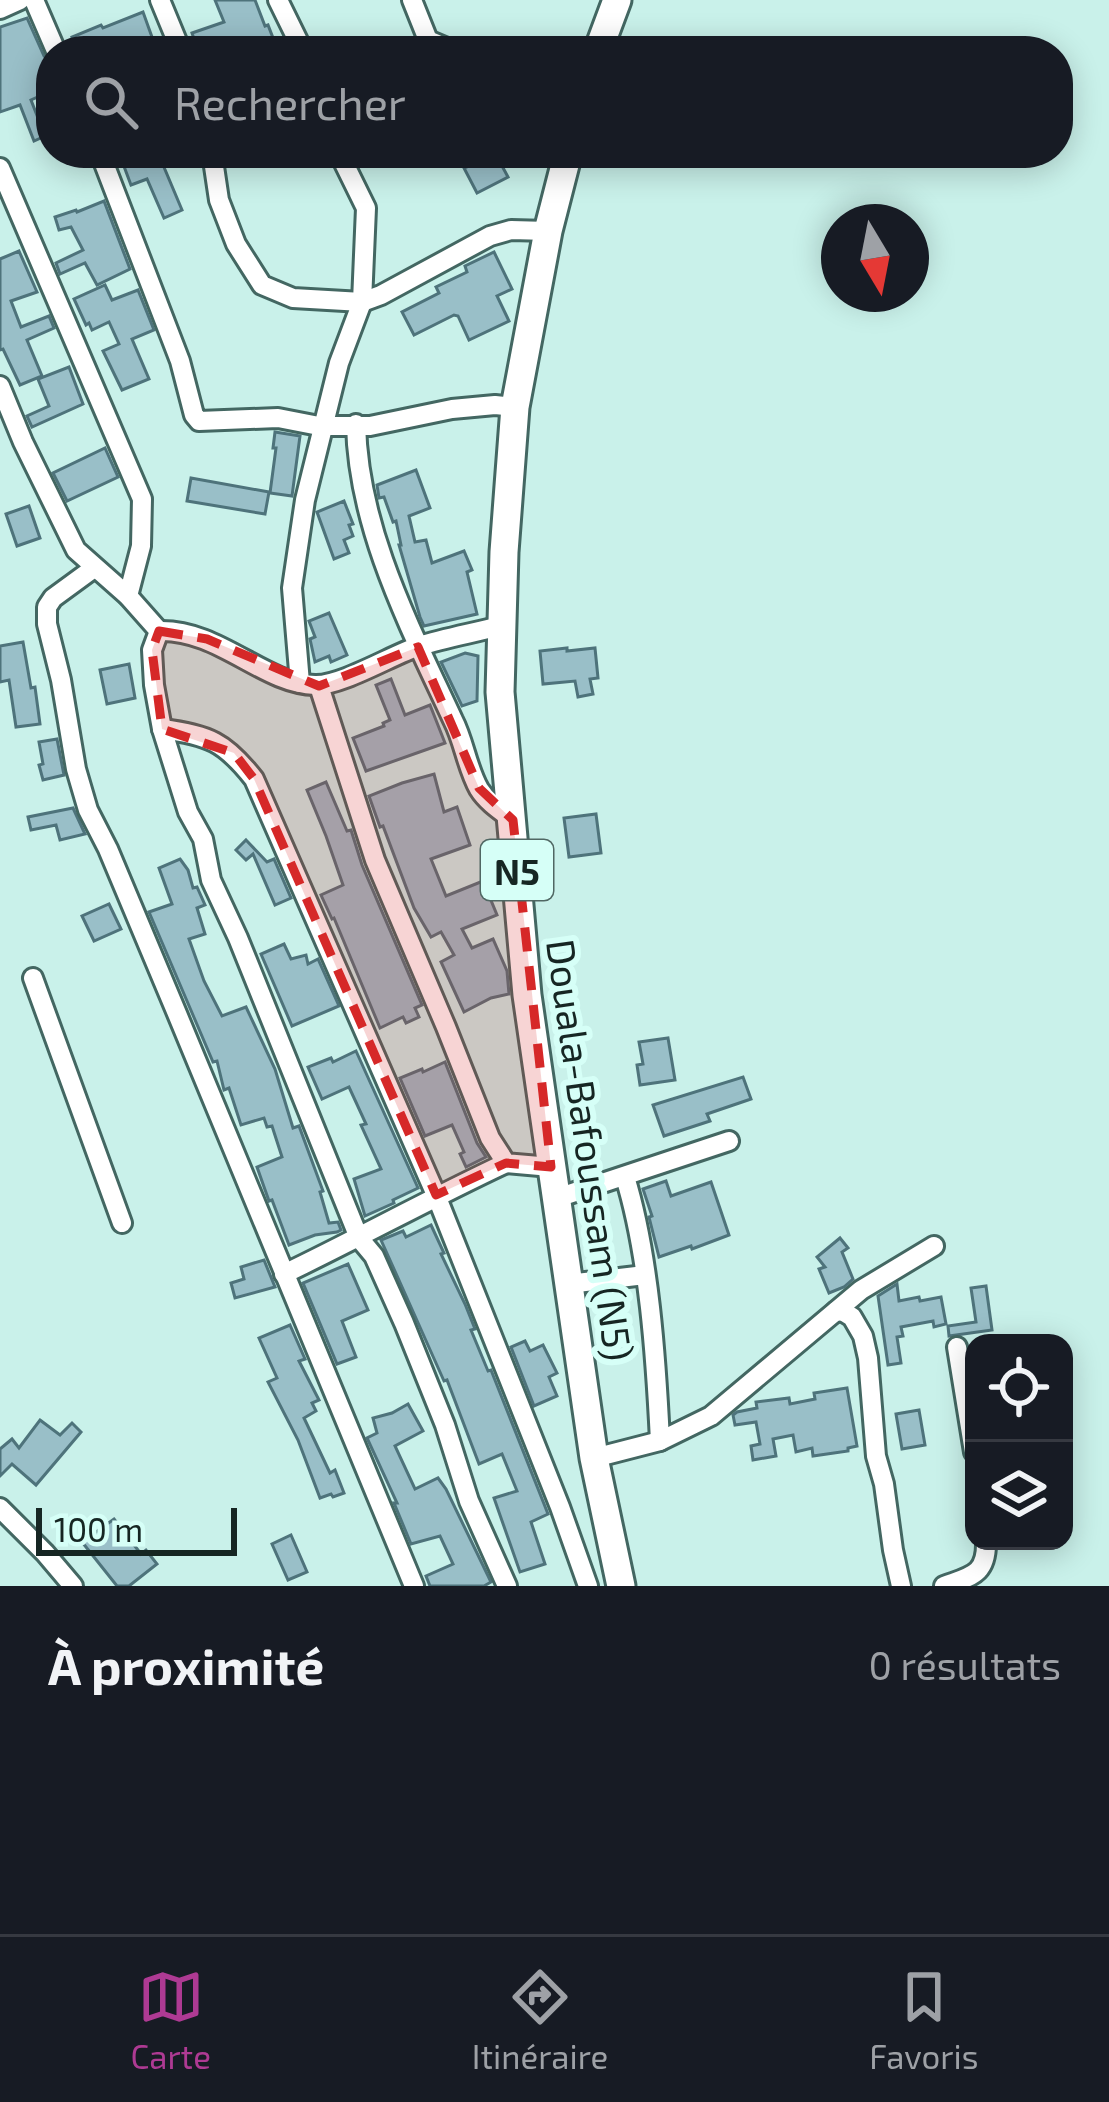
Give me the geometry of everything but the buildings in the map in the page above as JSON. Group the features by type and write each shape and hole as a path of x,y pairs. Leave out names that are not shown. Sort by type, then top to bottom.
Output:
{"highway":[{"path":"603,36 616,0"},
{"name":"Douala-Bafoussam (N5)","path":"564,168 515,406 500,692 527,995 594,1458 621,1586"}],"street":[{"path":"0,8 20,0"},
{"path":"34,0 50,36"},
{"path":"160,0 175,36"},
{"path":"278,0 296,36"},
{"path":"412,0 426,36"},
{"path":"0,168 142,499 141,546 128,596"},
{"path":"106,168 199,421 278,418 325,427 370,426 452,409 515,406"},
{"path":"214,168 227,226 262,285 293,298 362,302 490,236 511,230 548,231"},
{"path":"346,168 366,208 362,302 340,363 304,500 292,588 310,684 374,860 490,1138 506,1163"},
{"path":"0,386 76,550 159,631"},
{"path":"356,424 358,461 389,577 479,788 513,820"},
{"path":"0,446 23,442"},
{"path":"94,568 53,598 47,608 76,769 88,810 415,1586"},
{"path":"159,631 176,630 207,639 310,684 418,646 500,626"},
{"path":"159,631 152,650 162,729 188,812 203,839 211,880 359,1238 374,1256 404,1323 445,1425 469,1502 507,1586"},
{"path":"162,729 196,734 233,753 254,779 436,1196 588,1586"},
{"path":"34,978 122,1223"},
{"path":"557,1198 729,1141"},
{"path":"284,1274 506,1163 551,1167"},
{"path":"626,1177 644,1275 660,1441"},
{"path":"594,1458 660,1441 711,1416 836,1311 888,1272 934,1246"},
{"path":"568,1284 644,1275"},
{"path":"836,1311 851,1318 863,1336 876,1456 902,1586"},
{"path":"957,1347 965,1392"},
{"path":"0,1508 73,1586"},
{"path":"944,1586 971,1577 981,1568 986,1550"}],"highlighted area":[{"path":"159,631 207,639 319,686 418,647 479,788 513,820 551,1167 506,1163 436,1195 254,779 234,753 162,729 152,650"}]}
